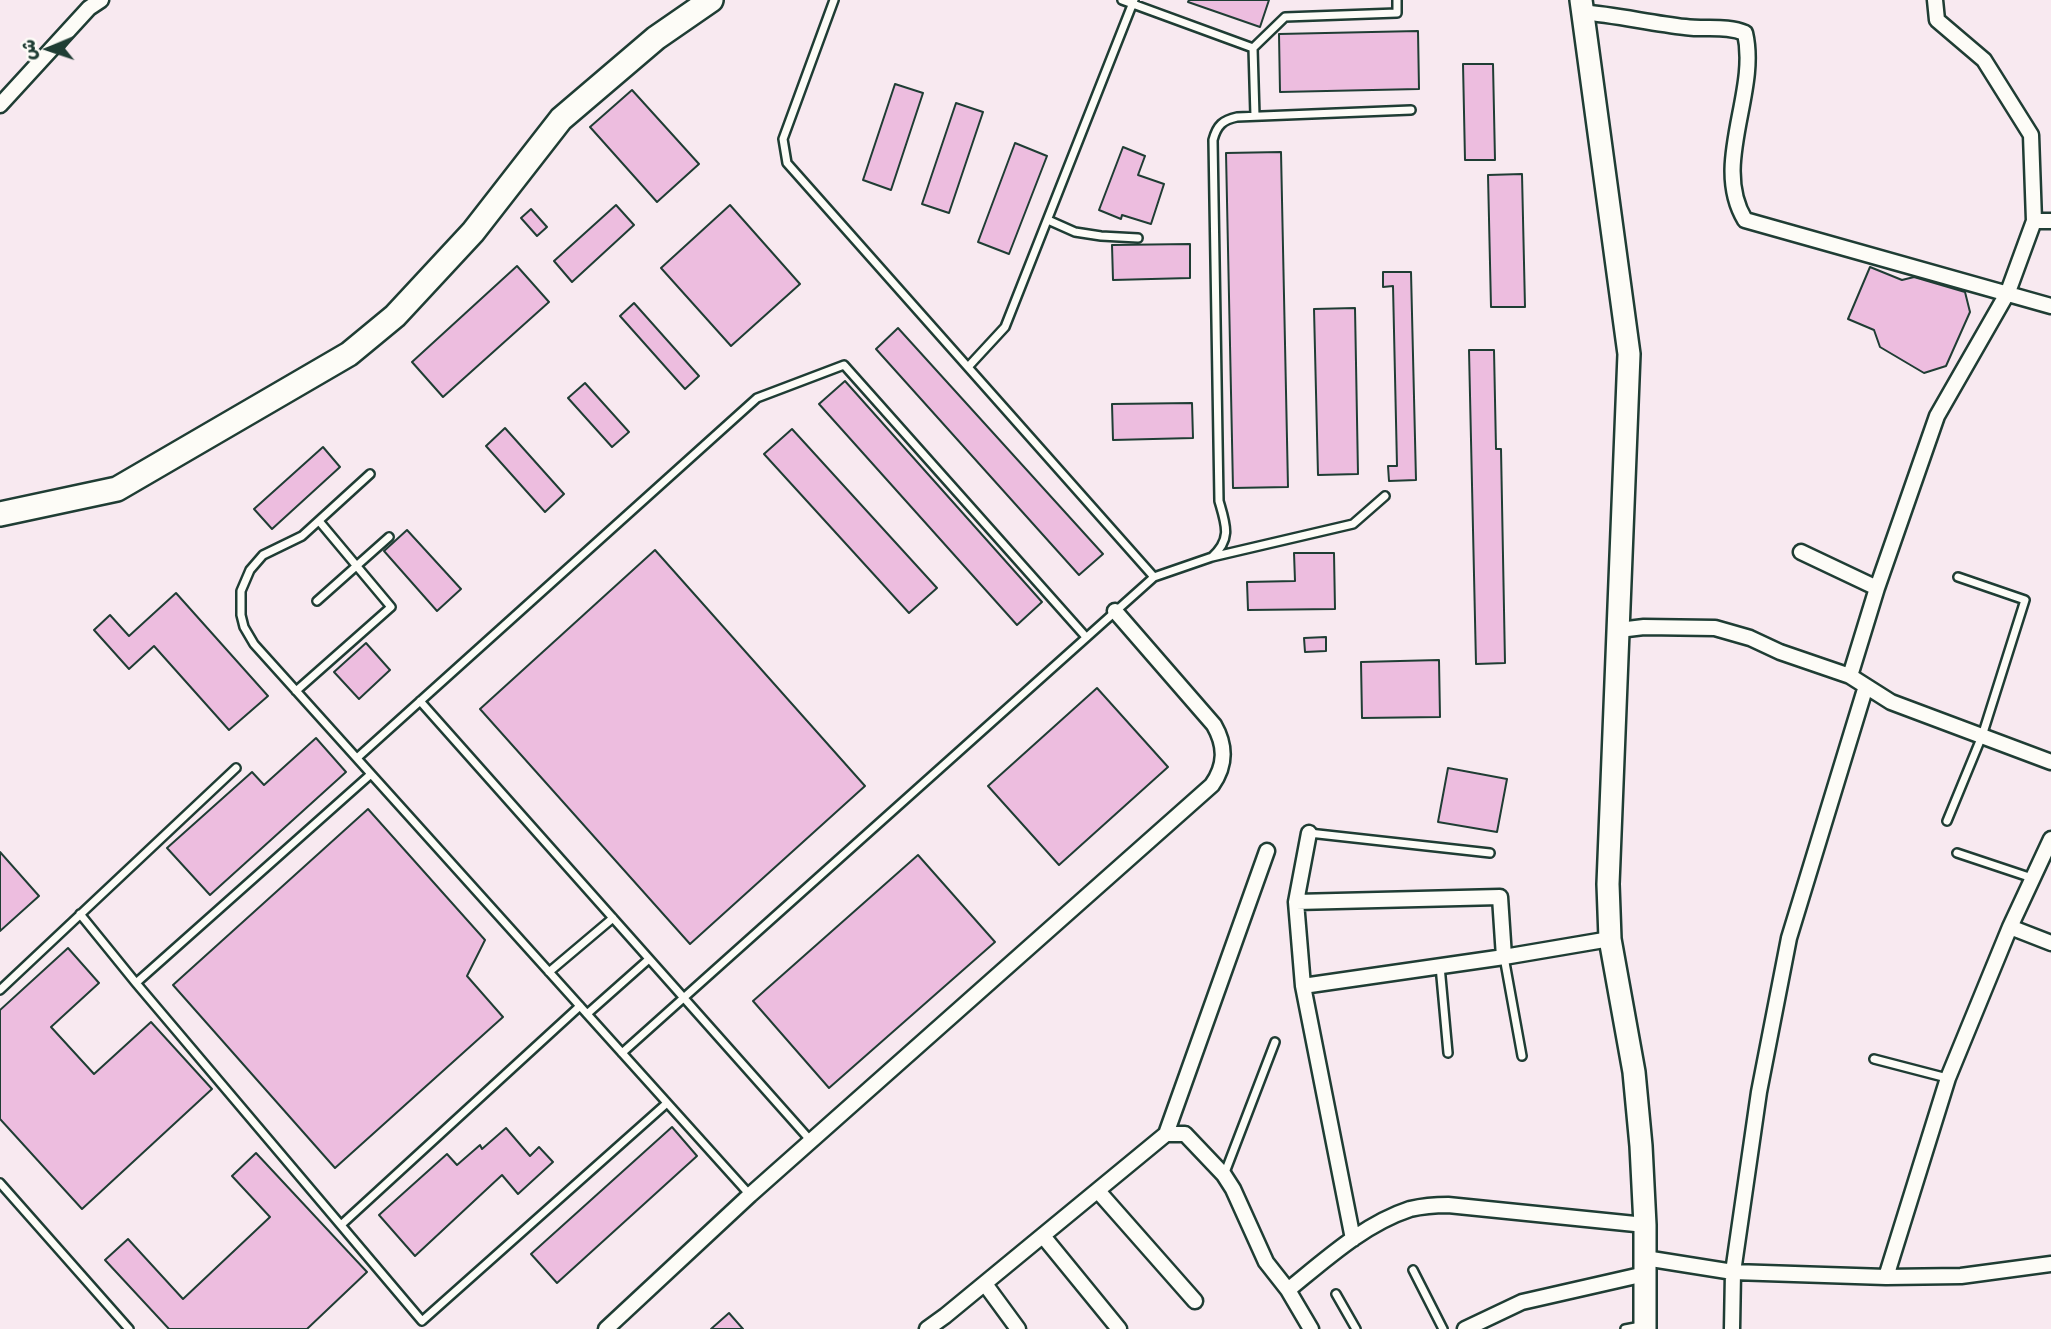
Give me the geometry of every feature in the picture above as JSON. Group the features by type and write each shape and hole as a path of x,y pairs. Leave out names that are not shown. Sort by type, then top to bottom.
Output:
{"main road":[{"path":"0,514 117,489 349,354 395,316 473,232 561,118 656,38 710,0"},
{"path":"1581,6 1629,355 1608,884 1610,939 1634,1072 1641,1146 1645,1266 1638,1328"}],"street":[{"path":"0,105 89,8 101,0"},
{"path":"1850,676 1877,588 1937,416 2008,292 2034,221 2031,135 1984,60 1937,19 1935,0"},
{"path":"1581,6 1684,27 1734,29 1745,33 1749,61 1733,165 1734,195 1745,220 2051,306"},
{"path":"2034,221 2051,221"},
{"path":"1801,552 1877,588"},
{"path":"606,1329 750,1195 1218,777 1224,749 1214,725 1115,611"},
{"path":"1619,630 1644,627 1715,628 1750,638 1780,652 1850,676 1891,702 2051,762"},
{"path":"1732,1329 1733,1272 1759,1092 1789,939 1867,686"},
{"path":"1310,833 1296,902 1303,986 1353,1239"},
{"path":"1886,1277 1948,1078 2010,927 2051,839"},
{"path":"927,1329 1166,1135 1267,850"},
{"path":"1296,902 1500,897 1504,957"},
{"path":"2010,927 2051,943"},
{"path":"1303,986 1610,939"},
{"path":"1166,1135 1185,1134 1224,1175 1266,1262 1311,1329"},
{"path":"1098,1191 1195,1301"},
{"path":"1287,1290 1353,1239 1410,1209 1448,1205 1644,1225"},
{"path":"1043,1236 1119,1329"},
{"path":"1465,1329 1522,1302 1645,1266 1886,1277 1961,1276 2050,1261"},
{"path":"985,1284 1018,1329"}],"lane":[{"path":"834,0 783,139 787,163 1154,577"},
{"path":"1122,0 1253,48"},
{"path":"1255,116 1253,48 1285,17 1397,13 1397,0"},
{"path":"968,367 1005,327 1133,2"},
{"path":"1212,557 1226,538 1219,501 1213,140 1216,129 1227,119 1255,116 1411,110"},
{"path":"1048,220 1075,232 1138,238"},
{"path":"357,758 757,398 844,365 1086,637"},
{"path":"370,474 303,536 263,555 250,570 241,591 244,627 254,644 750,1195"},
{"path":"622,1053 1154,577 1212,557 1353,524 1385,496"},
{"path":"296,691 391,607 319,521"},
{"path":"317,601 389,537"},
{"path":"1947,821 1982,736 2025,600 1958,577"},
{"path":"420,701 811,1141"},
{"path":"0,990 236,768"},
{"path":"136,983 371,774"},
{"path":"1310,833 1490,853"},
{"path":"1957,853 2032,878"},
{"path":"80,915 422,1321 667,1103"},
{"path":"549,972 613,918"},
{"path":"1504,957 1522,1056"},
{"path":"587,1014 649,959"},
{"path":"1440,966 1448,1053"},
{"path":"341,1225 580,1006"},
{"path":"1224,1175 1275,1042"},
{"path":"1874,1059 1948,1078"},
{"path":"0,1183 129,1329"},
{"path":"1413,1270 1443,1329"},
{"path":"1336,1294 1356,1329"}],"building":[{"path":"1269,0 1260,27 1188,2"},
{"path":"1418,31 1419,89 1280,92 1279,34"},
{"path":"1463,64 1493,64 1495,160 1465,160"},
{"path":"895,84 923,93 891,190 863,180"},
{"path":"632,90 699,164 657,202 590,127"},
{"path":"956,103 983,112 949,213 922,204"},
{"path":"1015,143 1047,156 1009,254 978,242"},
{"path":"1123,147 1145,156 1138,175 1164,184 1151,224 1122,215 1121,219 1099,210"},
{"path":"1281,152 1288,487 1233,488 1226,153"},
{"path":"1522,174 1525,307 1491,307 1488,175"},
{"path":"616,205 634,225 572,282 554,261"},
{"path":"730,205 800,284 731,346 661,268"},
{"path":"531,209 547,227 537,236 521,218"},
{"path":"1190,244 1190,278 1113,280 1112,245"},
{"path":"517,266 549,302 443,397 412,362"},
{"path":"1870,267 1902,280 1914,277 1965,292 1970,312 1946,366 1924,373 1880,347 1874,330 1848,319"},
{"path":"1383,272 1411,272 1416,480 1389,481 1388,466 1397,466 1393,286 1383,287"},
{"path":"634,303 699,376 685,389 620,316"},
{"path":"1355,308 1358,474 1318,475 1314,309"},
{"path":"898,328 1103,554 1079,575 876,349"},
{"path":"1469,350 1494,350 1496,449 1501,449 1505,663 1476,664"},
{"path":"845,381 1042,602 1017,625 819,404"},
{"path":"585,383 629,432 612,447 568,398"},
{"path":"1192,403 1193,438 1113,440 1112,404"},
{"path":"505,428 564,494 545,512 486,446"},
{"path":"792,429 937,588 909,613 764,454"},
{"path":"323,447 340,467 272,529 254,509"},
{"path":"407,530 461,589 437,611 384,551"},
{"path":"655,550 865,786 690,944 480,709"},
{"path":"1294,553 1334,553 1335,609 1248,610 1247,582 1295,581"},
{"path":"176,593 268,696 229,730 154,646 129,669 94,630 110,615 129,636"},
{"path":"1326,637 1326,651 1305,652 1304,638"},
{"path":"366,643 390,670 359,699 334,672"},
{"path":"1439,660 1440,717 1362,718 1361,662"},
{"path":"1097,688 1168,767 1059,865 988,786"},
{"path":"316,738 346,772 210,895 167,848 252,772 264,785"},
{"path":"1448,768 1507,779 1497,832 1438,822"},
{"path":"368,809 485,940 467,976 503,1017 335,1168 173,985"},
{"path":"0,852 39,896 0,931"},
{"path":"918,855 995,942 829,1088 753,1001"},
{"path":"68,948 99,983 51,1027 94,1074 151,1022 212,1089 82,1209 0,1119 0,1010"},
{"path":"672,1127 697,1156 557,1283 531,1254"},
{"path":"506,1128 530,1156 539,1147 553,1162 518,1194 502,1175 415,1256 379,1215 447,1154 457,1165 480,1145 482,1149"},
{"path":"256,1153 367,1272 307,1329 169,1329 105,1260 128,1239 183,1299 270,1217 232,1176"},
{"path":"729,1313 743,1329 711,1329"}]}
